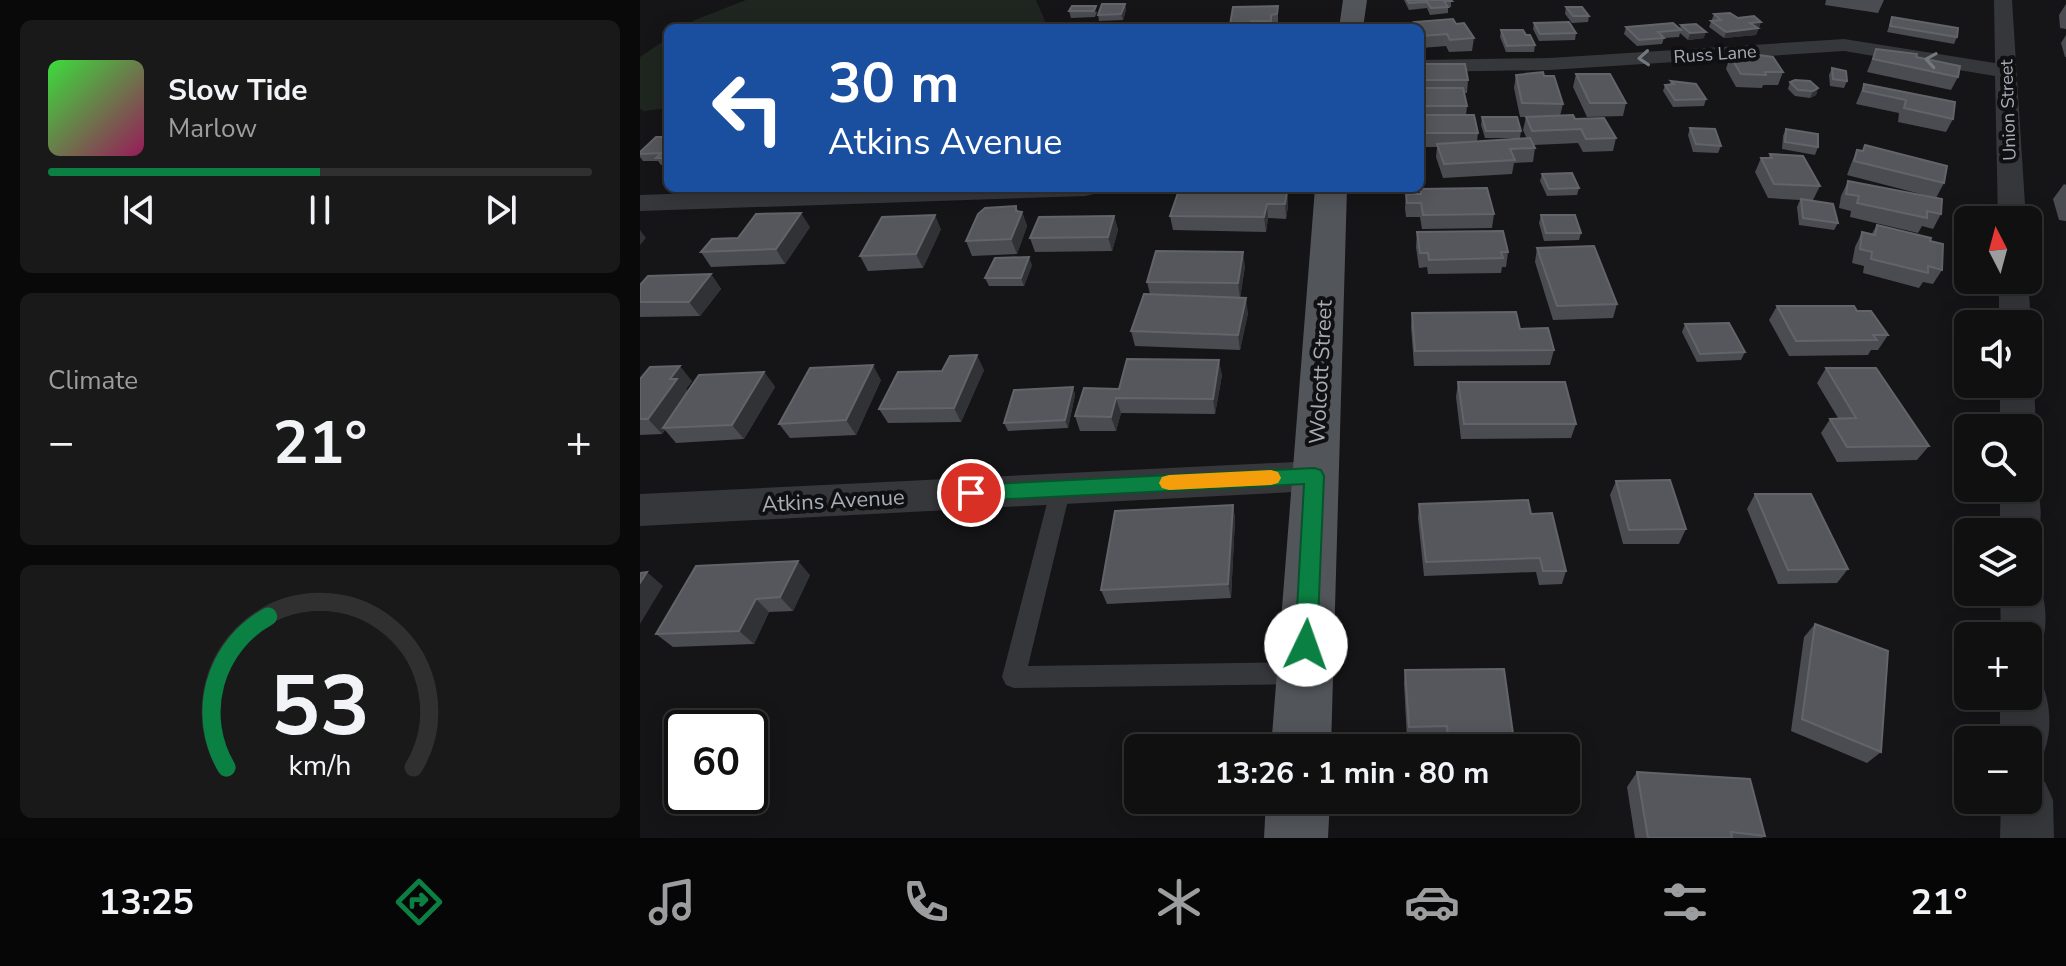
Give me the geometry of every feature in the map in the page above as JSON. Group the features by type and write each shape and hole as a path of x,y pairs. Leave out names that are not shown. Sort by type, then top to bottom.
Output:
{"main road":[{"path":"1352,24 1355,0"},
{"name":"Wolcott Street","path":"1302,734 1331,192"},
{"path":"1296,838 1297,814"}],"street":[{"name":"Union Street","path":"2003,0 2012,206"},
{"name":"Russ Lane","path":"1424,66 1550,64 1844,45 2008,72"},
{"path":"640,203 966,192"},
{"name":"Atkins Avenue","path":"640,510 1314,476"},
{"path":"2027,814 2027,838"}],"lane":[{"path":"1061,488 1014,677 1305,673"}],"shaded area":[{"path":"746,0 1036,0 1046,24 689,24"},
{"path":"664,41 664,108 640,109 640,57"}],"building":[{"path":"1407,0 1452,1 1444,1 1448,7 1431,8 1427,2 1409,3"},
{"path":"1102,4 1125,4 1121,14 1098,15"},
{"path":"1072,6 1096,6 1094,11 1069,11"},
{"path":"1278,6 1277,14 1271,15 1271,21 1251,21 1250,24 1230,24 1233,7"},
{"path":"1566,7 1582,7 1589,16 1573,16"},
{"path":"1730,13 1738,18 1754,16 1761,22 1750,23 1758,28 1726,32 1711,21 1721,20 1714,14"},
{"path":"1892,17 1958,28 1957,37 1890,26"},
{"path":"1453,19 1456,24 1464,23 1474,38 1450,40 1447,34 1424,36 1424,24 1414,22"},
{"path":"1569,22 1576,33 1540,34 1534,23"},
{"path":"1673,23 1681,30 1658,32 1664,38 1639,40 1626,27"},
{"path":"1696,24 1706,32 1690,33 1681,25"},
{"path":"1501,30 1523,30 1535,45 1507,46"},
{"path":"1876,49 1917,54 1916,57 1960,66 1958,77 1873,59"},
{"path":"1743,53 1773,57 1783,72 1741,74 1730,56 1745,57"},
{"path":"1424,64 1465,64 1468,80 1424,80"},
{"path":"1832,68 1846,71 1847,81 1833,79"},
{"path":"1543,72 1544,76 1554,76 1563,104 1522,103 1516,75"},
{"path":"1576,74 1610,74 1626,103 1590,103"},
{"path":"1671,81 1696,84 1706,99 1675,100 1665,85 1674,84"},
{"path":"1810,81 1818,88 1813,91 1798,90 1790,82"},
{"path":"1864,84 1955,102 1953,119 1904,108 1906,100 1863,91"},
{"path":"1424,88 1463,88 1467,106 1424,106"},
{"path":"1424,115 1474,115 1478,133 1424,133"},
{"path":"1573,115 1575,119 1604,118 1616,138 1586,139 1581,129 1532,131 1526,117"},
{"path":"1482,117 1517,117 1521,131 1486,131"},
{"path":"1690,128 1715,129 1721,146 1696,144"},
{"path":"1786,129 1818,134 1818,147 1785,142"},
{"path":"656,137 664,137 664,158 656,158 661,153 640,152"},
{"path":"1530,138 1535,148 1510,149 1515,160 1444,164 1437,144"},
{"path":"1865,145 1947,166 1944,183 1854,161 1857,150 1863,151"},
{"path":"1770,154 1803,156 1820,186 1774,184 1761,158 1772,158"},
{"path":"1572,173 1579,188 1549,189 1542,174"},
{"path":"1848,181 1942,199 1941,214 1927,211 1927,218 1857,203 1859,196 1846,194"},
{"path":"1487,188 1494,214 1423,215 1421,203 1407,203 1406,194 1421,194 1424,189"},
{"path":"1178,192 1287,192 1285,204 1267,204 1264,217 1170,216"},
{"path":"1801,199 1833,204 1838,223 1803,218"},
{"path":"1016,206 1016,211 1022,212 1011,239 966,241 978,214 985,208"},
{"path":"801,213 776,249 701,252 712,239 738,238 756,214"},
{"path":"935,215 916,254 860,256 882,217"},
{"path":"1541,215 1575,215 1581,233 1546,233"},
{"path":"1114,216 1108,237 1030,238 1039,217"},
{"path":"1877,225 1931,238 1930,241 1943,244 1942,270 1928,266 1928,273 1871,259 1872,252 1860,249 1862,232 1875,235"},
{"path":"1503,231 1508,252 1501,252 1503,258 1429,260 1428,253 1420,253 1417,232"},
{"path":"1594,246 1617,304 1557,306 1537,248"},
{"path":"1156,251 1243,252 1238,283 1147,282"},
{"path":"1029,257 1021,278 985,278 995,258"},
{"path":"711,274 689,302 640,302 640,285 648,276"},
{"path":"1144,294 1246,298 1238,335 1131,331"},
{"path":"1777,306 1854,306 1857,311 1871,311 1888,335 1873,335 1877,340 1796,341"},
{"path":"1516,312 1520,329 1548,328 1554,350 1415,351 1412,313"},
{"path":"1729,323 1745,352 1700,354 1685,324"},
{"path":"977,355 954,408 879,409 898,372 942,371 950,356"},
{"path":"1127,359 1219,360 1213,399 1116,398 1111,417 1075,416 1084,388 1119,389"},
{"path":"873,365 846,420 779,424 810,368"},
{"path":"680,366 670,379 677,379 648,419 640,419 640,379 650,367"},
{"path":"1826,368 1876,368 1929,446 1847,447 1830,419 1856,418"},
{"path":"764,372 732,425 663,428 699,375"},
{"path":"1458,382 1565,382 1576,424 1464,424"},
{"path":"1073,387 1065,420 1004,423 1014,390"},
{"path":"1670,480 1686,529 1629,530 1616,481"},
{"path":"1755,494 1811,494 1848,569 1788,570"},
{"path":"1528,500 1531,514 1552,513 1566,571 1543,571 1540,558 1426,562 1419,504"},
{"path":"1233,505 1228,584 1101,590 1115,511"},
{"path":"798,561 780,597 756,599 739,631 656,634 696,566"},
{"path":"1815,624 1888,651 1881,752 1802,719"},
{"path":"1504,669 1513,734 1448,734 1447,726 1409,727 1405,670"},
{"path":"1637,772 1750,779 1765,836 1731,832 1732,838 1648,838"}],"slow traffic":[{"path":"1169,483 1271,478"}],"route":[{"path":"971,493 1314,476 1306,645"}]}
